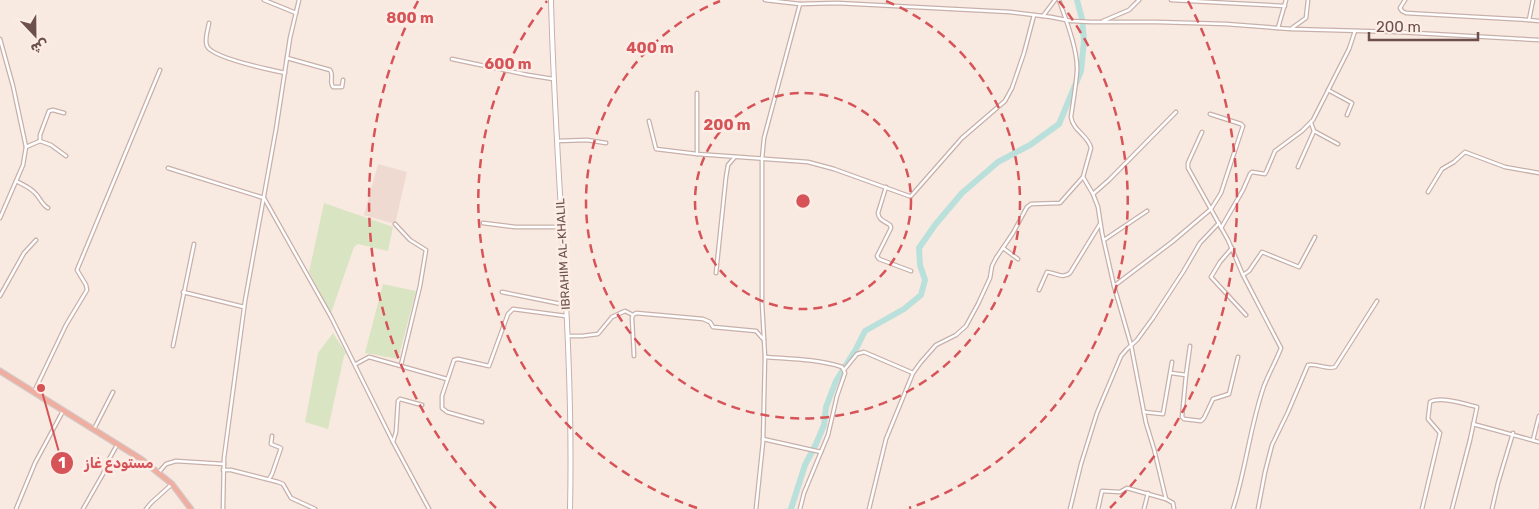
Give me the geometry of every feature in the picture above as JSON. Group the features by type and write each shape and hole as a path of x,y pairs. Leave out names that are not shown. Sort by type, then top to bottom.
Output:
{"highway":[{"path":"0,371 118,444 159,472 172,484 191,509"}],"street":[{"path":"264,0 296,13"},
{"path":"223,509 223,470 244,307 284,73 299,0"},
{"name":"IBRAHIM AL-KHALIL","path":"551,0 556,141 566,304 570,429 570,509"},
{"path":"765,0 800,4 838,3 1010,12 1066,20 1102,22 1216,24 1291,29 1474,35 1539,40"},
{"path":"869,509 870,498 886,439 913,373 936,345 962,331 966,326 990,278 992,266 1021,220 1027,206 1031,204 1060,203 1083,177 1091,148 1090,144 1074,127 1071,117 1077,63 1066,20 1057,0 1043,16"},
{"path":"1102,22 1129,10 1139,0"},
{"path":"1171,0 1284,6"},
{"path":"1278,28 1286,0"},
{"path":"1291,29 1306,18 1308,0"},
{"path":"1406,0 1400,8 1406,13 1539,21"},
{"path":"1529,20 1532,0"},
{"path":"756,509 763,439 765,357 762,303 762,159 764,138 800,4"},
{"path":"649,121 656,149 808,162 834,169 911,196 962,138 1005,101 1012,88 1024,53 1034,15"},
{"path":"209,23 206,44 210,51 250,65 284,73"},
{"path":"1221,228 1250,174 1252,172 1265,174 1275,151 1302,132 1311,123 1349,49 1355,31"},
{"path":"0,39 12,78 26,147 23,165 0,218"},
{"path":"287,58 330,70 332,72 331,82 334,87 342,87 343,80"},
{"path":"452,59 553,79"},
{"path":"34,392 66,325 86,293 86,285 77,270 160,70"},
{"path":"1328,90 1352,103 1347,115"},
{"path":"697,93 697,154"},
{"path":"40,141 40,135 50,111 64,113"},
{"path":"1093,194 1110,180 1176,112"},
{"path":"1114,286 1172,242 1211,208 1221,193 1243,126 1210,114"},
{"path":"1311,123 1314,131 1338,144"},
{"path":"1298,167 1314,131"},
{"path":"1202,132 1188,166 1232,248 1243,275 1281,348 1264,387 1233,509"},
{"path":"556,141 586,140 606,143"},
{"path":"26,147 40,141 52,145 66,156"},
{"path":"1428,192 1442,169 1454,162 1465,152 1505,167 1539,173"},
{"path":"716,273 726,177 728,165 735,157"},
{"path":"168,168 264,198 303,266 355,364 393,442 429,509"},
{"path":"1083,177 1098,207 1114,286 1131,345 1144,412 1166,499"},
{"path":"16,181 24,184 34,192 42,205 48,208"},
{"path":"886,188 879,218 890,225 891,228 877,256 879,259 911,270"},
{"path":"1104,240 1147,212"},
{"path":"483,223 515,227 561,227"},
{"path":"1070,509 1081,464 1097,413 1121,356 1137,340 1158,310 1200,243 1219,223"},
{"path":"394,224 410,240 426,250 420,286 401,365"},
{"path":"1039,290 1047,272 1063,276 1070,273 1100,224"},
{"path":"1243,275 1249,271 1262,252 1299,267 1315,236"},
{"path":"0,296 24,253 36,240"},
{"path":"173,346 194,244"},
{"path":"1003,248 1018,259"},
{"path":"1232,248 1220,262 1211,277 1246,315"},
{"path":"183,292 244,307"},
{"path":"502,292 566,304"},
{"path":"1258,509 1272,445 1308,365 1335,367 1377,301"},
{"path":"482,422 447,412 442,408 442,396 455,359 490,366 511,310 566,316"},
{"path":"567,336 598,334 612,317 625,311 634,315 636,313 703,320 710,322 713,327 756,331 764,340"},
{"path":"634,315 632,318 634,356"},
{"path":"1190,346 1182,417 1184,419 1201,421 1213,399 1229,394 1238,357"},
{"path":"800,509 804,493 828,435 837,396 845,373 844,370 857,354 864,352 913,373"},
{"path":"355,364 369,357 447,379"},
{"path":"765,357 821,361 842,367 844,370"},
{"path":"1144,412 1163,414 1172,362"},
{"path":"1171,373 1186,375"},
{"path":"94,429 113,392"},
{"path":"393,442 396,432 398,401 400,399 422,405"},
{"path":"1422,509 1440,434 1428,420 1430,402 1434,400 1456,402 1476,407 1452,509"},
{"path":"16,509 35,463 63,410"},
{"path":"1533,440 1539,416"},
{"path":"1473,424 1513,433 1539,442"},
{"path":"1492,509 1513,433"},
{"path":"269,479 280,449 280,447 271,444 272,436"},
{"path":"763,439 821,452"},
{"path":"83,509 118,444"},
{"path":"159,472 166,464 176,461 224,464"},
{"path":"223,470 231,470 283,484 293,500 315,509"},
{"path":"146,509 172,484"},
{"path":"1098,509 1102,491 1120,492 1127,488 1166,499 1173,504 1174,509"},
{"path":"1144,509 1148,493"}],"shaded area":[{"path":"378,164 407,172 395,224 364,215"}],"green space":[{"path":"324,203 393,227 388,251 358,244 354,247 331,313 309,272"},
{"path":"383,284 416,291 398,359 365,353"},
{"path":"333,333 346,353 328,429 305,422 318,353"}],"waterway":[{"path":"791,509 805,465 824,425 826,407 836,381 865,331 904,309 921,295 925,280 920,265 919,248 935,225 962,193 998,162 1030,145 1059,124 1081,71 1084,41 1082,19 1077,0"}],"place":[{"name":"مستودع غاز","path":"41,388"}]}
